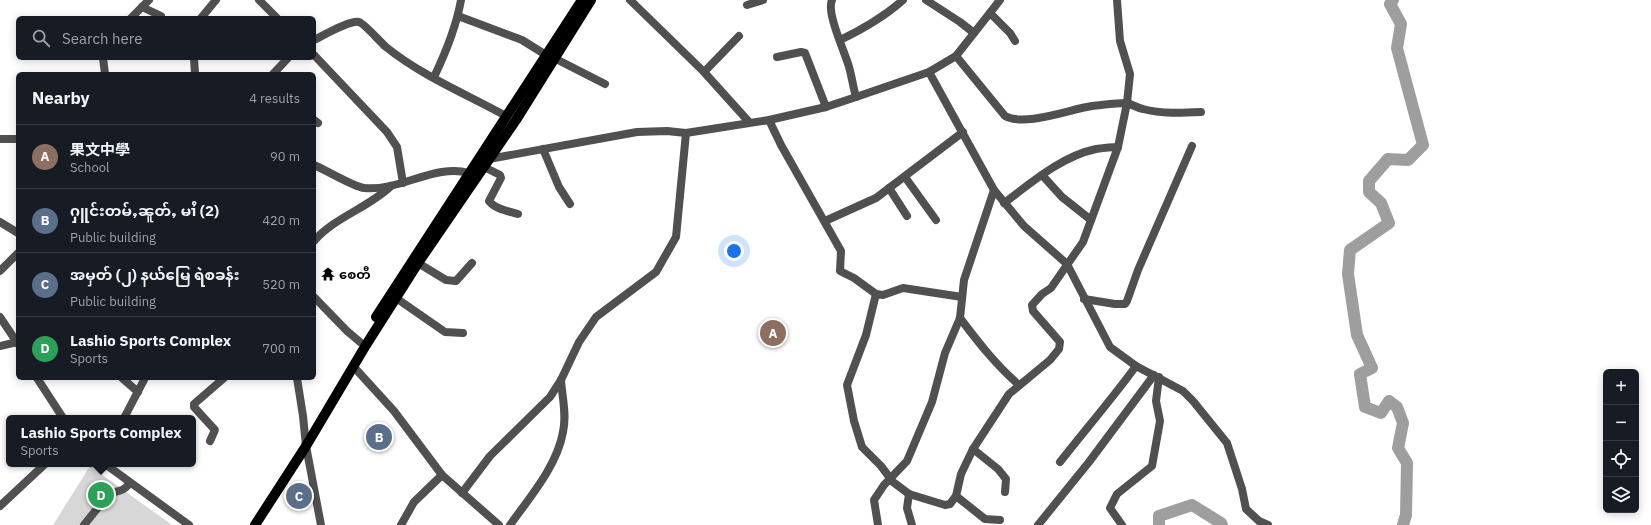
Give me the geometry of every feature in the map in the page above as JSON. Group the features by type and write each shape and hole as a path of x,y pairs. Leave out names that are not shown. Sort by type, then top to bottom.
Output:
{"main road":[{"path":"256,525 418,263 487,163 582,0"},
{"path":"248,525 306,434 360,342 506,116 591,0"}],"street":[{"path":"133,16 149,0"},
{"path":"203,16 216,0"},
{"path":"259,0 275,16"},
{"path":"434,77 448,48 458,16 461,0"},
{"path":"630,0 704,72 749,122"},
{"path":"747,5 763,0"},
{"path":"840,40 863,29 891,10 902,0"},
{"path":"926,0 974,33"},
{"path":"487,163 543,149 637,132 666,131 686,133 769,120 826,107 856,98 929,72 956,56 1000,0"},
{"path":"876,294 866,334 847,385 854,421 862,446 891,479 909,494 945,505 950,504 956,496 961,474 973,449 1009,394 1019,385 1027,381 1059,348 1060,342 1033,311 1032,305 1042,294 1051,288 1083,242 1118,147 1127,103 1130,74 1120,41 1118,0"},
{"path":"830,1 849,67 856,98"},
{"path":"142,7 161,16"},
{"path":"990,13 1010,32 1015,41"},
{"path":"458,16 522,40 550,57 605,84"},
{"path":"316,39 358,22 362,24 378,41 401,59 506,116"},
{"path":"704,72 739,36"},
{"path":"777,57 801,52 804,54 826,107"},
{"path":"956,56 1005,116 1011,119 1050,116 1093,106 1127,103 1142,109 1160,112 1179,114 1201,112"},
{"path":"316,57 387,132 397,147 403,183"},
{"path":"102,60 105,72"},
{"path":"194,60 195,72"},
{"path":"275,72 286,60"},
{"path":"929,72 994,190 1024,226 1067,264 1110,347 1136,366 1183,391 1227,443 1242,489 1246,508 1260,521 1268,525"},
{"path":"769,120 781,145 841,251 840,271 868,287 876,294 883,295 903,288 962,298"},
{"path":"825,221 876,198 963,132"},
{"path":"462,493 490,456 550,397 561,380 579,342 596,318 656,272 669,252 676,237 686,133"},
{"path":"0,139 16,140"},
{"path":"1084,299 1115,304 1125,304 1138,270 1192,146"},
{"path":"1004,203 1042,175 1075,156 1095,149 1118,147"},
{"path":"543,149 559,187 570,204"},
{"path":"487,163 500,175 501,178 490,196 490,203 494,206 518,214"},
{"path":"316,165 362,188 392,186 446,171 459,170 469,173"},
{"path":"1042,175 1062,197 1091,220"},
{"path":"905,177 936,220"},
{"path":"316,239 323,230 373,201 392,186"},
{"path":"889,188 907,216"},
{"path":"878,525 874,500 884,486 907,461 932,402 945,353 960,318 964,280 994,190"},
{"path":"0,222 16,232"},
{"path":"0,271 16,255"},
{"path":"418,263 446,280 456,281 472,263"},
{"path":"396,298 445,332 463,333"},
{"path":"316,299 347,331 360,342"},
{"path":"0,317 16,340"},
{"path":"960,318 992,358 1019,385"},
{"path":"0,346 16,343"},
{"path":"353,366 394,411 442,475 499,525"},
{"path":"1060,462 1092,421 1112,399 1136,366"},
{"path":"1038,525 1156,376"},
{"path":"1122,525 1110,508 1112,500 1117,494 1148,470 1154,462 1160,421 1156,401 1156,376"},
{"path":"38,380 61,415"},
{"path":"124,380 138,392"},
{"path":"126,415 144,380"},
{"path":"210,441 216,430 194,407 194,404 222,380"},
{"path":"297,380 306,434 306,446 322,525"},
{"path":"510,525 547,470 559,449 564,431 561,380"},
{"path":"973,449 998,469 1006,479 1005,492"},
{"path":"0,506 42,467"},
{"path":"109,467 189,525"},
{"path":"401,525 414,502 442,475"},
{"path":"84,525 108,495 112,492 122,491 130,483"},
{"path":"909,494 907,508 912,525"},
{"path":"956,496 985,519 1000,520"}],"shaded area":[{"path":"89,467 91,467 172,525 53,525"}],"waterway":[{"path":"1393,0 1390,4 1401,24 1397,48 1423,145 1408,160 1388,159 1369,181 1369,192 1381,203 1389,223 1350,250 1348,274 1357,335 1372,368 1360,374 1365,407 1381,413 1389,401 1397,407 1403,423 1398,448 1407,463 1406,515 1403,525"},
{"path":"1159,525 1159,516 1192,505 1222,525"}],"place":[{"name":"စေတီ","path":"328,274"},
{"name":"果文中學","path":"773,333"},
{"name":"ႁူင်းတမ်ႇၼူတ်ႇ မၢႆ (2)","path":"379,437"},
{"name":"Lashio Sports Complex","path":"101,495"},
{"name":"အမှတ် (၂) နယ်မြေ ရဲစခန်း","path":"299,496"}]}
